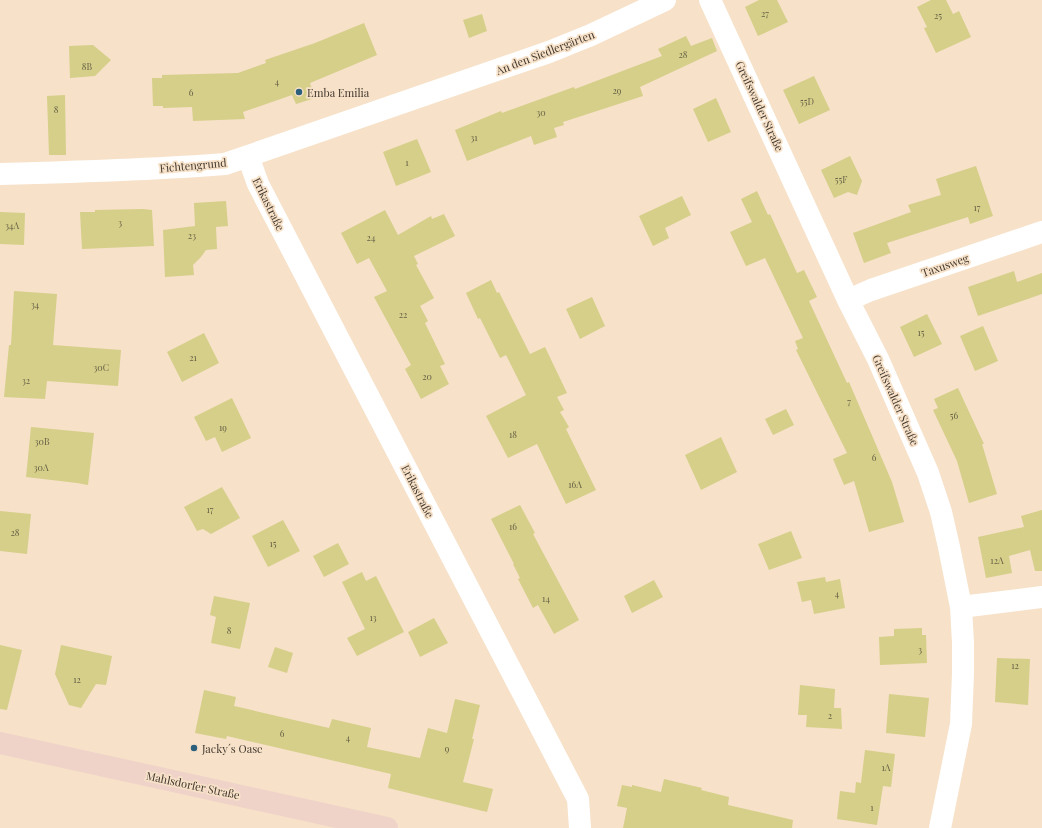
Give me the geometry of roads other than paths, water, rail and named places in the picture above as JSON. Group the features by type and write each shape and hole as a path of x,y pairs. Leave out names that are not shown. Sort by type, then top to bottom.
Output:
{"main road":[{"name":"Mahlsdorfer Straße","path":"0,743 387,828"}],"street":[{"name":"An den Siedlergärten","path":"422,96 557,50 591,36 665,0"},
{"name":"Greifswalder Straße","path":"710,0 848,300 878,359 928,473 941,512 961,607 963,673 961,724 940,828"},
{"name":"Fichtengrund","path":"0,174 176,168 225,164 422,96"},
{"name":"Erikastraße","path":"248,156 258,184 578,799 580,828"},
{"name":"Taxusweg","path":"848,300 871,290 1042,232"},
{"path":"961,607 1042,597"}],"place":[{"name":"Emba Emilia","path":"299,92"},
{"name":"Jacky´s Oase","path":"194,748"}]}
